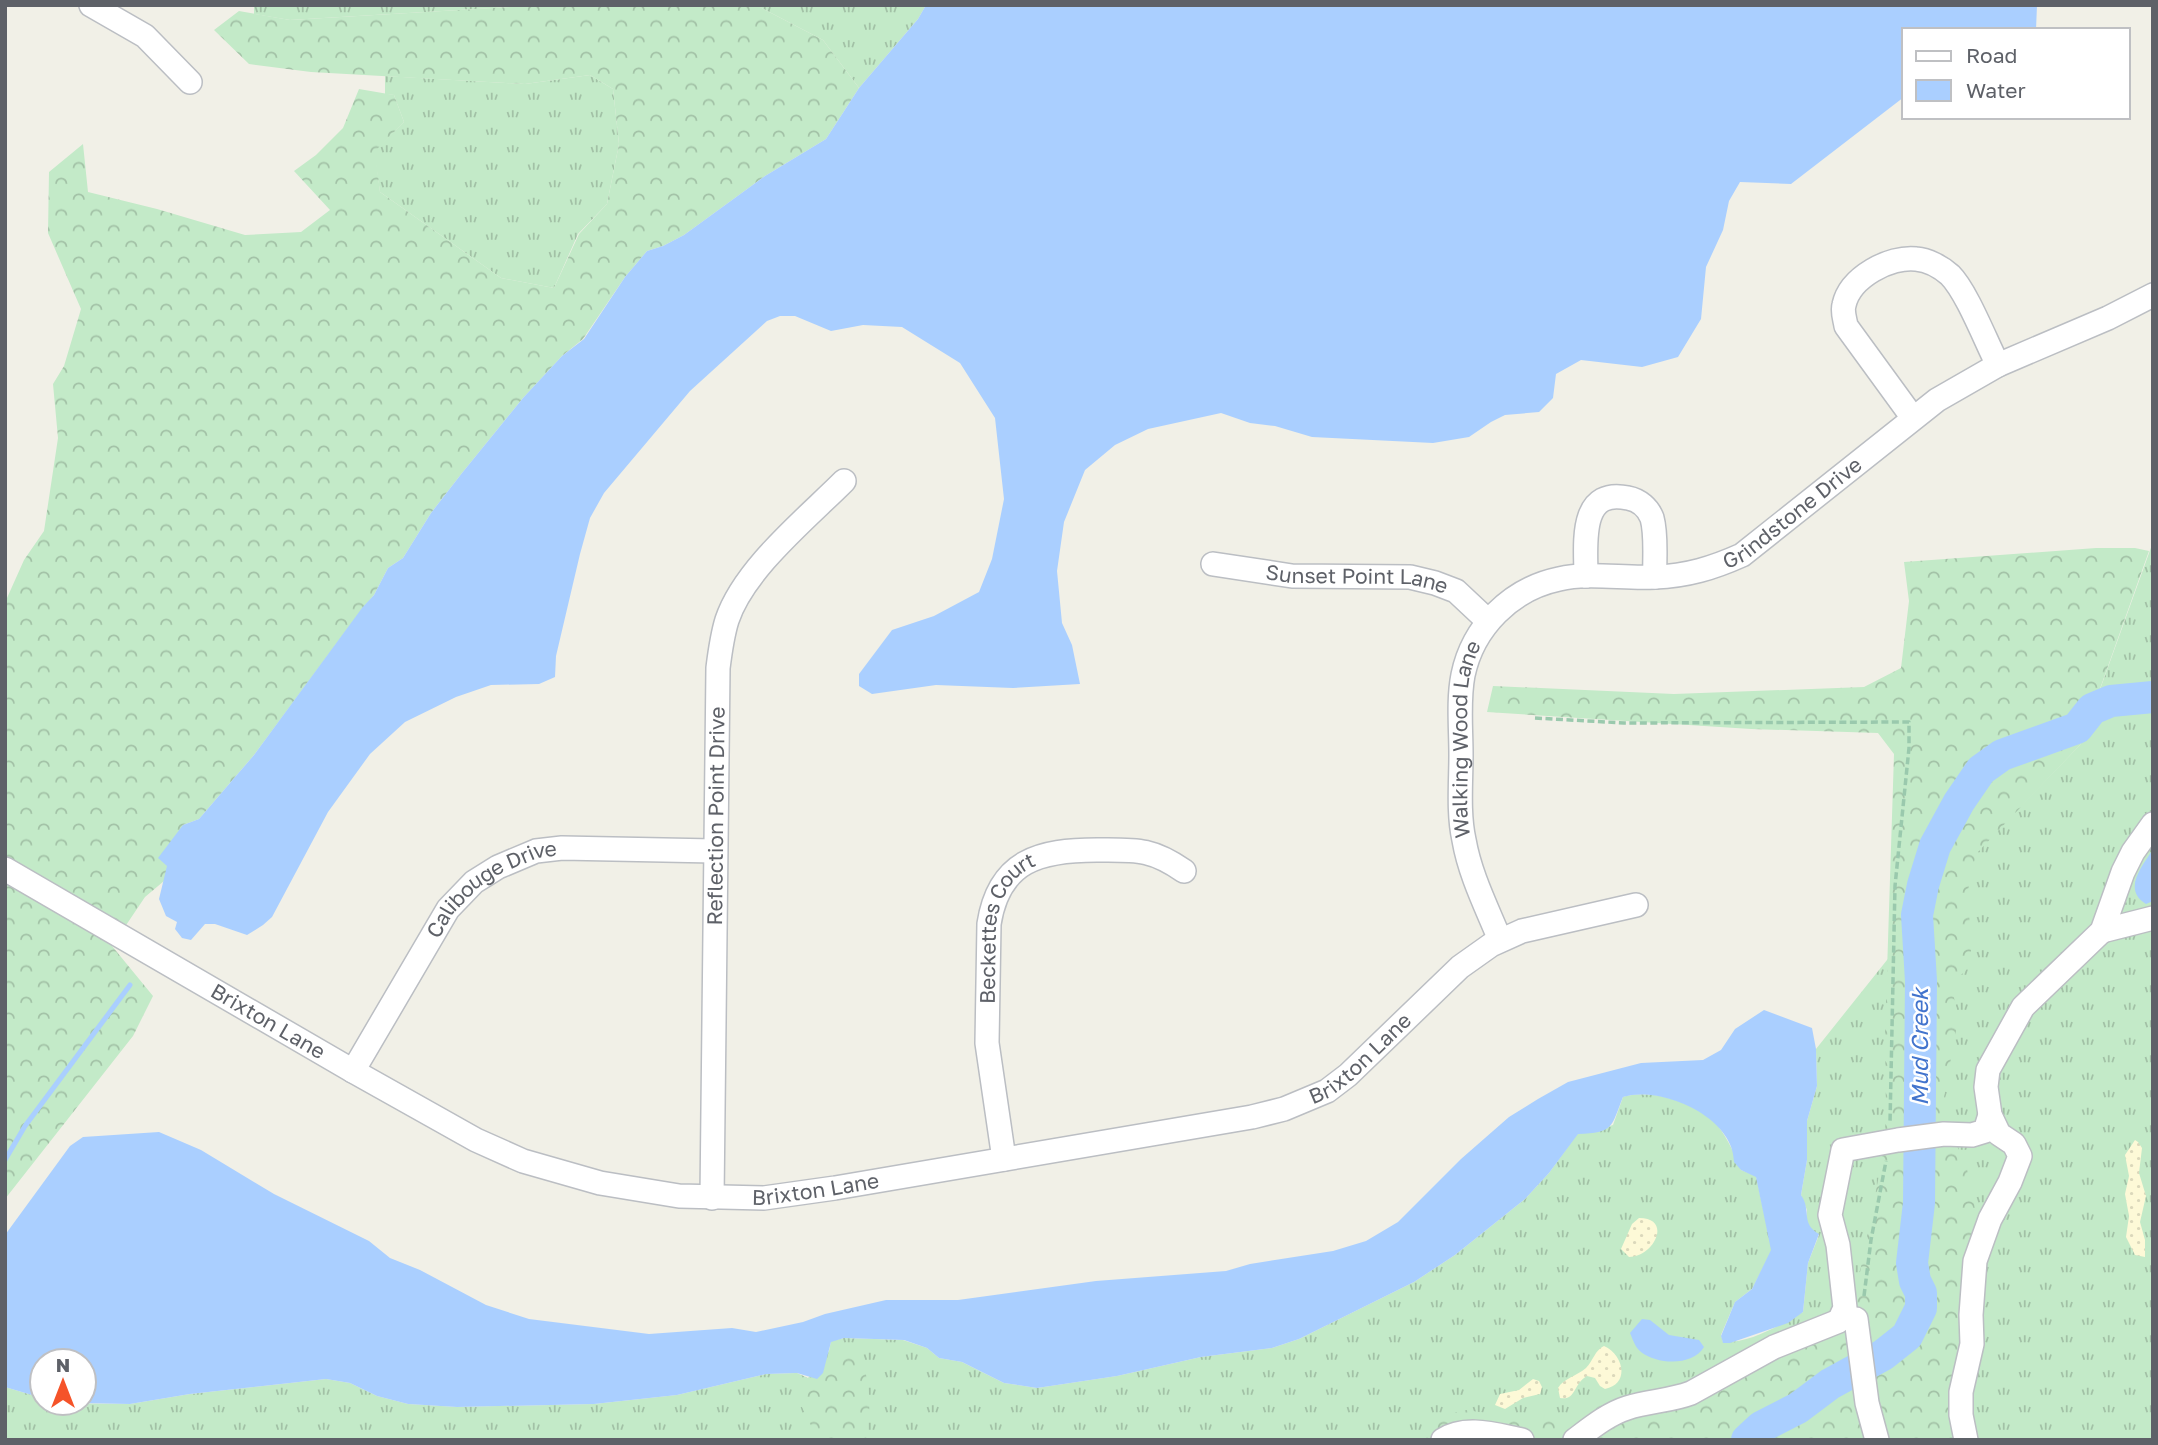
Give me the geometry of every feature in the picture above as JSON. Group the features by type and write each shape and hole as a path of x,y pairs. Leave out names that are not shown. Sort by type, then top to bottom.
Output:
{"street":[{"path":"91,5 145,36 190,82"},
{"path":"1913,418 1846,326 1844,303 1857,284 1870,273 1885,264 1916,259 1940,268 1959,286 1997,365"},
{"name":"Grindstone Drive","path":"1488,621 1510,601 1531,589 1559,579 1691,574 1742,555 1937,400 1997,365 2108,318 2153,295"},
{"name":"Reflection Point Drive","path":"712,1198 718,668 727,619 738,597 761,566 844,481"},
{"path":"1586,576 1587,520 1592,509 1601,501 1624,497 1641,503 1651,517 1655,577"},
{"name":"Sunset Point Lane","path":"1213,564 1292,576 1410,577 1457,592 1488,621"},
{"name":"Walking Wood Lane","path":"1488,621 1477,637 1463,676 1461,808 1463,839 1472,870 1500,940"},
{"path":"1966,1440 1961,1415 1961,1392 1972,1344 1970,1315 1974,1267 1990,1219 2010,1182 2020,1156 2014,1144 1991,1127 1986,1087 1988,1070 2023,1007 2102,931 2133,852 2153,824"},
{"name":"Calibouge Drive","path":"353,1071 448,909 474,882 498,867 536,851 562,848 714,851"},
{"name":"Beckettes Court","path":"1004,1159 987,1043 989,924 991,911 1001,888 1020,866 1062,850 1153,852 1184,871"},
{"name":"Brixton Lane","path":"5,869 476,1140 523,1161 600,1183 640,1191 712,1198 764,1198 835,1188 1252,1117 1309,1100 1327,1091 1348,1075 1473,956 1522,931 1636,905"},
{"path":"2110,909 2115,921 2142,921"},
{"path":"2102,931 2142,921"},
{"path":"1575,1440 1602,1420 1626,1408 1691,1393 1774,1347 1839,1321 1845,1308 1838,1245 1830,1215 1841,1154 1848,1148 1944,1134 1966,1135 1991,1127"},
{"path":"1856,1319 1867,1403 1877,1440"},
{"path":"1443,1440 1451,1434 1468,1431 1522,1440"}],"path":[{"path":"1535,718 1624,723 1909,722 1909,748 1895,886 1893,1141 1871,1240 1865,1293 1856,1319"}],"green space":[{"path":"254,5 543,5 290,20 254,14"},
{"path":"543,5 756,5 823,40 859,88 826,139 765,176 684,235 647,251 625,277 583,339 562,356 523,398 462,473 431,513 403,558 388,568 374,595 254,755 199,819 183,825 164,881 145,897 112,946 153,996 133,1036 5,1199 7,598 24,560 44,531 58,438 53,384 64,366 81,309 48,233 49,172 83,144 88,192 245,235 301,232 330,210 294,171 316,155 343,128 359,89 394,95 404,122 375,151 380,192 501,278 554,288 579,234 607,204 619,144 613,89 590,75 525,84 311,72 249,64 214,30 239,11 290,20"},
{"path":"756,5 926,5 918,19 859,88 823,40"},
{"path":"590,75 613,89 619,144 607,204 578,234 554,288 501,278 380,192 374,151 404,122 394,95 385,94 385,76 525,84"},
{"path":"2153,542 2153,1440 5,1440 5,1387 28,1394 28,1417 98,1417 98,1404 130,1404 190,1394 326,1379 350,1383 377,1396 408,1404 457,1407 594,1404 677,1395 766,1374 797,1373 808,1378 829,1351 831,1341 844,1338 903,1340 927,1348 939,1358 962,1362 1004,1383 1037,1388 1117,1376 1201,1357 1272,1348 1299,1339 1414,1282 1455,1255 1525,1199 1549,1173 1578,1133 1588,1133 1613,1125 1623,1097 1647,1094 1687,1104 1699,1110 1722,1131 1741,1170 1756,1176 1772,1250 1752,1289 1735,1302 1721,1335 1723,1342 1744,1340 1803,1312 1808,1263 1819,1235 1811,1230 1806,1221 1807,1210 1801,1195 1807,1160 1807,1121 1817,1086 1816,1049 1958,871 2080,745"},
{"path":"2096,548 2135,548 2149,551 2080,745 1976,854 1968,890 1971,950 1968,968 1951,985 1958,1015 1941,1114 1966,1164 1976,1213 1968,1258 1957,1440 1429,1440 1426,1437 1431,1417 1467,1410 1515,1418 1556,1419 1679,1383 1854,1303 1881,1165 1886,1119 1885,1034 1894,754 1878,733 1751,729 1487,712 1493,686 1674,694 1864,687 1901,668 1909,601 1904,562"},
{"path":"829,1351 852,1357 865,1368 870,1401 866,1440 818,1440 801,1405 809,1386 808,1378 817,1379 823,1373"}],"sand":[{"path":"2135,1140 2142,1148 2139,1173 2146,1196 2140,1222 2145,1240 2145,1257 2135,1255 2126,1237 2129,1216 2125,1194 2129,1176 2125,1155"},
{"path":"1639,1218 1655,1224 1656,1238 1646,1251 1629,1257 1621,1249 1632,1224"},
{"path":"1604,1346 1611,1350 1620,1362 1621,1376 1618,1381 1605,1389 1595,1378 1587,1376 1569,1397 1560,1398 1558,1388 1586,1368 1598,1350"},
{"path":"1533,1379 1539,1381 1542,1387 1540,1394 1523,1398 1505,1409 1495,1405 1500,1394 1519,1390"}],"water":[{"path":"926,5 2037,5 2036,28 1902,28 1902,99 1791,184 1740,182 1729,201 1723,230 1706,267 1701,319 1678,357 1642,367 1581,360 1556,374 1553,398 1539,412 1505,415 1469,437 1433,443 1312,437 1275,426 1250,423 1221,413 1148,429 1115,445 1085,470 1064,522 1057,571 1062,623 1072,645 1080,684 1013,688 936,685 872,694 859,686 859,674 892,630 934,616 979,592 992,559 1004,499 995,418 960,363 902,327 863,325 831,331 795,316 780,316 767,321 690,391 604,493 590,518 580,554 556,656 555,677 539,684 491,685 456,697 405,722 370,754 328,812 272,917 247,935 215,924 205,924 191,940 182,938 175,929 177,922 166,916 159,899 167,866 158,858 183,825 199,819 254,755 374,595 388,568 403,558 431,513 462,473 523,398 562,356 584,339 625,277 647,251 684,235 765,176 826,139 859,88 918,19"},
{"path":"2153,849 2153,901 2146,904 2135,892 2135,885 2140,870"},
{"path":"1764,1010 1812,1028 1816,1049 1817,1086 1807,1121 1807,1160 1801,1195 1810,1226 1819,1234 1808,1263 1803,1312 1788,1323 1730,1343 1723,1343 1721,1336 1735,1302 1752,1289 1771,1250 1756,1177 1741,1170 1734,1162 1731,1146 1722,1131 1709,1118 1675,1100 1639,1095 1623,1097 1613,1122 1605,1130 1578,1134 1549,1173 1525,1199 1455,1255 1414,1282 1299,1339 1272,1348 1201,1357 1117,1376 1037,1388 1004,1383 962,1362 939,1358 927,1348 904,1340 844,1338 831,1342 823,1373 817,1379 797,1373 766,1374 677,1395 594,1404 457,1407 408,1404 377,1396 350,1383 326,1379 190,1394 130,1404 98,1403 98,1347 28,1347 28,1394 5,1387 5,1235 70,1146 83,1137 159,1132 201,1150 274,1194 369,1241 390,1258 420,1270 486,1305 529,1319 649,1334 732,1328 756,1332 886,1300 958,1300 1096,1281 1226,1271 1250,1264 1333,1251 1366,1241 1398,1222 1461,1159 1509,1117 1538,1099 1568,1082 1641,1063 1703,1060 1721,1050 1735,1029"},
{"path":"1642,1319 1650,1320 1669,1335 1699,1340 1704,1347 1692,1358 1675,1362 1648,1356 1637,1348 1630,1333"}],"waterway":[{"name":"Mud Creek","path":"1747,1440 1761,1427 1798,1408 1830,1384 1883,1355 1907,1336 1921,1308 1921,1293 1915,1281 1912,1263 1919,1203 1921,981 1917,915 1935,846 1959,802 1981,770 2002,755 2077,728 2092,709 2111,701 2153,697"},
{"path":"5,1160 25,1126 130,985"}]}
